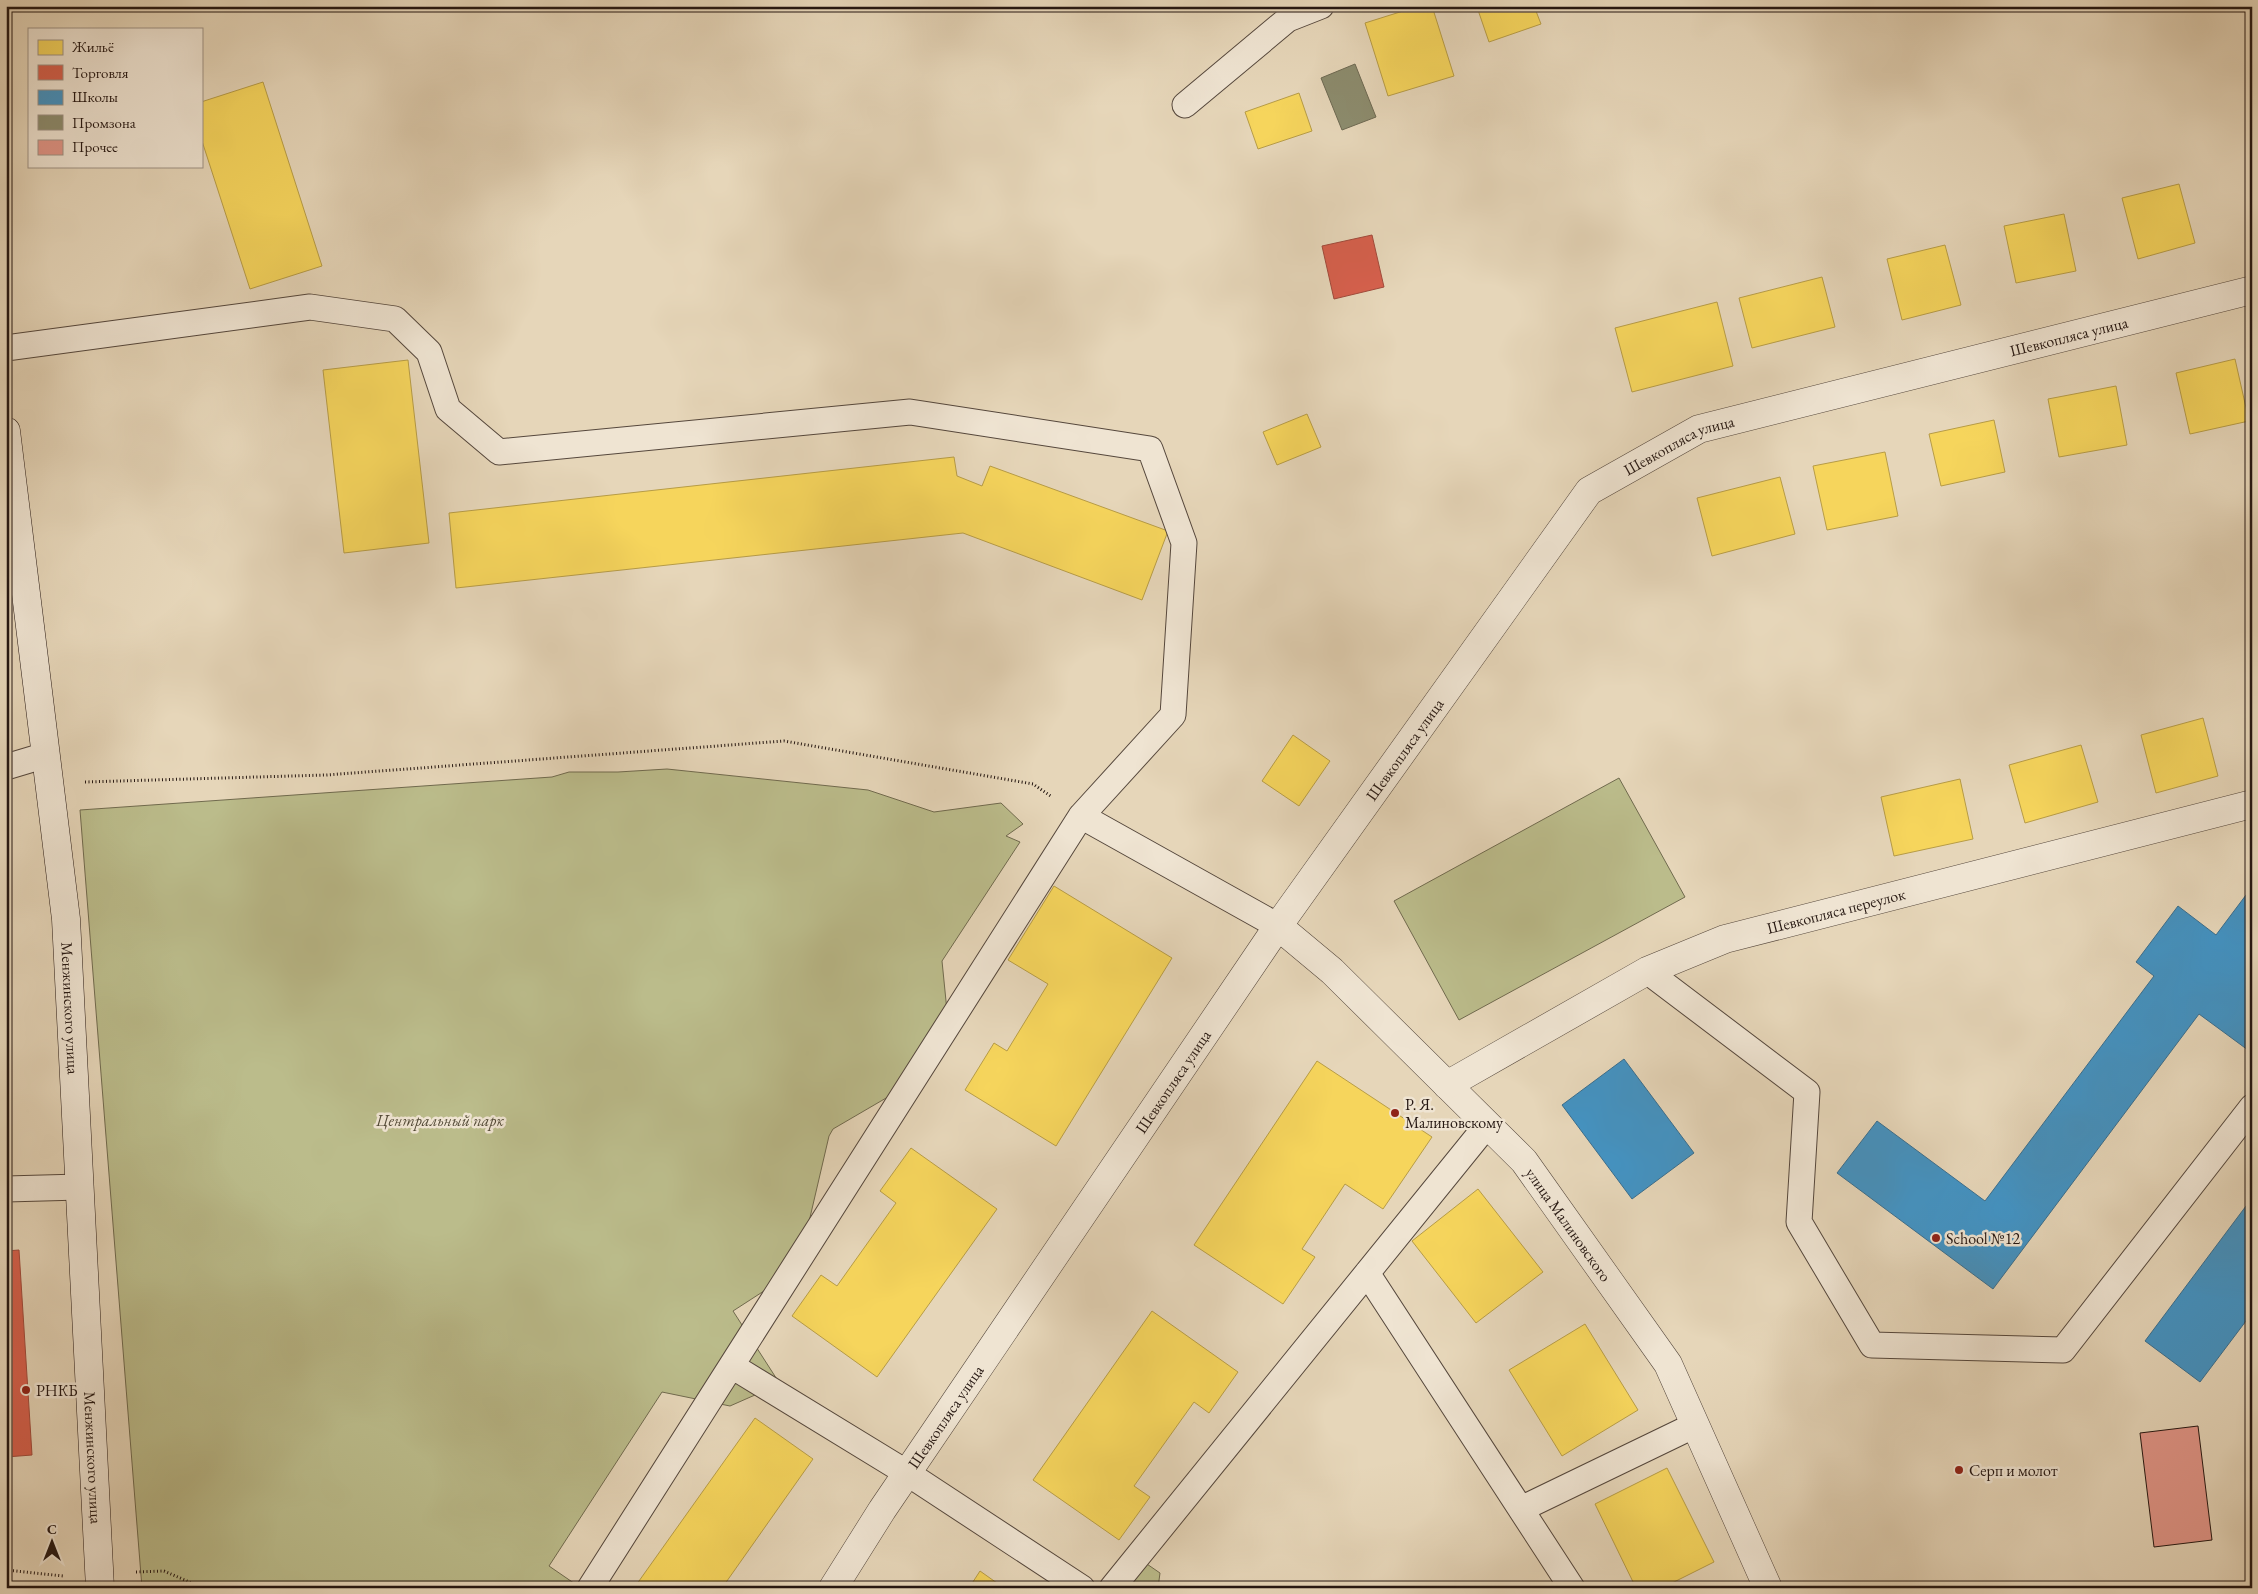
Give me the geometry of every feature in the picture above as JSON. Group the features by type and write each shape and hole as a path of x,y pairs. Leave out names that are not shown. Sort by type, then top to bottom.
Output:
{"street":[{"name":"Шевкопляса улица","path":"833,1588 907,1473 1278,926 1589,490 1699,430 2252,290"},
{"name":"Менжинского улица","path":"6,431 66,919 100,1588"},
{"name":"Шевкопляса переулок","path":"1447,1084 1647,972 1725,939 2252,804"},
{"name":"улица Малиновского","path":"1278,926 1332,971 1524,1161 1668,1364 1768,1588"}],"lane":[{"path":"1185,105 1288,19 1321,6"},
{"path":"6,348 310,307 395,319 429,352 448,409 499,452 910,412 1150,449 1184,543 1173,715 1081,816 590,1588"},
{"path":"6,767 46,755"},
{"path":"1081,816 1278,926"},
{"path":"1647,972 1807,1092 1799,1222 1872,1345 2064,1350 2252,1107"},
{"path":"1112,1588 1487,1125"},
{"path":"6,1189 80,1187"},
{"path":"1367,1273 1572,1588"},
{"path":"732,1366 907,1473 1082,1588"},
{"path":"1521,1509 1695,1425"}],"path":[{"path":"49,783 326,775 784,741 1032,784 1081,816"}],"green space":[{"name":"Центральный парк","path":"667,769 868,790 934,812 1001,803 1023,824 1006,836 1020,842 942,961 948,1021 893,1094 833,1129 829,1136 798,1269 733,1311 780,1384 730,1406 662,1392 549,1566 581,1588 142,1588 80,810 552,777 569,772"},
{"path":"1619,778 1685,897 1459,1020 1394,901"},
{"path":"1128,1551 1160,1573 1158,1588 1100,1588"}],"building: Жильё":[{"path":"1419,6 1432,6 1454,76 1388,96 1365,23"},
{"path":"1489,6 1534,6 1541,24 1489,42 1478,10"},
{"path":"263,82 322,266 250,289 202,141 202,102"},
{"path":"1299,93 1312,131 1258,149 1245,112"},
{"path":"2179,184 2195,243 2138,259 2122,198"},
{"path":"2064,214 2076,271 2016,283 2004,226"},
{"path":"1945,245 1961,305 1902,320 1887,259"},
{"path":"1822,277 1835,327 1752,348 1739,298"},
{"path":"1717,302 1733,366 1632,392 1615,328"},
{"path":"2235,359 2249,421 2190,434 2176,373"},
{"path":"408,360 429,543 344,553 323,370"},
{"path":"2116,386 2127,445 2059,457 2048,399"},
{"path":"1307,414 1321,447 1277,465 1263,432"},
{"path":"1994,420 2005,472 1941,486 1929,434"},
{"path":"1885,452 1898,516 1827,530 1813,466"},
{"path":"954,457 957,476 982,486 990,466 1168,531 1142,600 963,533 456,588 449,513"},
{"path":"1780,477 1795,534 1712,556 1697,498"},
{"path":"2203,718 2218,776 2156,793 2141,735"},
{"path":"1293,735 1330,761 1299,806 1262,781"},
{"path":"2081,745 2098,802 2025,823 2009,765"},
{"path":"1960,779 1973,839 1894,856 1881,797"},
{"path":"1054,886 1172,958 1056,1146 965,1090 994,1043 1007,1051 1048,984 1008,960"},
{"path":"1317,1061 1432,1137 1383,1209 1345,1184 1302,1249 1315,1257 1283,1304 1194,1245"},
{"path":"911,1148 997,1209 877,1377 792,1316 821,1275 837,1286 896,1203 880,1191"},
{"path":"1478,1189 1543,1272 1476,1323 1412,1241"},
{"path":"1152,1311 1238,1372 1209,1413 1194,1402 1134,1486 1150,1497 1119,1540 1033,1480"},
{"path":"1585,1324 1638,1410 1562,1456 1509,1370"},
{"path":"755,1418 813,1459 722,1588 634,1588"},
{"path":"1667,1468 1714,1562 1662,1588 1636,1588 1595,1504"},
{"path":"980,1571 1004,1588 969,1588"}],"building: Торговля":[{"path":"1372,235 1384,287 1334,299 1322,246"},
{"path":"19,1250 32,1455 6,1457 6,1251"}],"building: Школы":[{"path":"2252,887 2252,1053 2199,1014 1993,1289 1837,1173 1877,1121 1985,1201 2154,976 2136,962 2178,906 2216,935"},
{"path":"1624,1059 1694,1153 1632,1199 1562,1105"},
{"path":"2252,1198 2252,1313 2200,1382 2145,1341"}],"building: Промзона":[{"path":"1355,64 1376,117 1342,130 1321,78"}],"building: Прочее":[{"path":"2198,1426 2212,1540 2154,1547 2140,1433"}],"place":[{"name":"Р. Я. Малиновскому","path":"1395,1113"},
{"name":"School №12","path":"1936,1238"},
{"name":"РНКБ","path":"26,1390"},
{"name":"Серп и молот","path":"1959,1470"}]}
